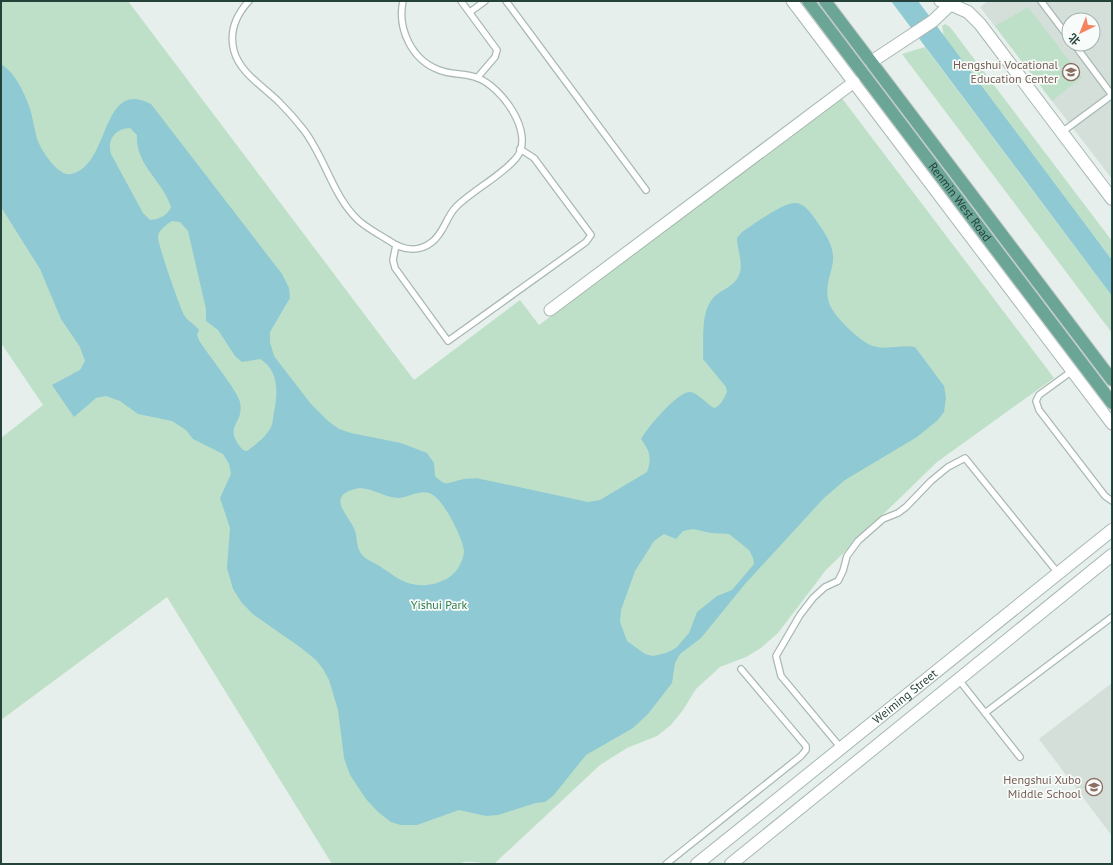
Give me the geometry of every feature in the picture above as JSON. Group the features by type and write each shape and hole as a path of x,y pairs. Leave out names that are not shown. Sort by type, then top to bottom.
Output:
{"main road":[{"name":"Renmin West Road","path":"808,1 1112,402"},
{"name":"Renmin West Road","path":"825,1 1112,380"}],"street":[{"path":"792,1 1112,424"},
{"path":"871,62 933,21 948,2 968,12 980,24 1112,199"},
{"path":"550,310 854,82"},
{"name":"Weiming Street","path":"697,864 1112,530"},
{"name":"Weiming Street","path":"730,864 1112,555"},
{"path":"715,850 726,864"}],"lane":[{"path":"248,1 242,9 231,37 234,52 239,63 279,102 306,133 339,193 358,220 396,245 413,250 423,248 434,241 456,207 509,165 517,156 522,138 514,114 495,89 477,78 439,70 416,54 403,28 401,8 403,1"},
{"path":"461,1 497,50 495,57 477,78"},
{"path":"470,12 485,1"},
{"path":"506,1 646,190"},
{"path":"1041,1 1061,27"},
{"path":"1062,132 1112,95 1080,52"},
{"path":"396,245 393,260 395,268 448,341 586,242 591,235 534,158 520,148"},
{"path":"1072,371 1039,395 1036,402 1039,410 1105,496 1112,501"},
{"path":"841,748 781,676 776,656 800,615 813,598 825,588 838,581 844,571 847,556 858,542 884,519 898,513 906,507 939,474 965,458 1058,573"},
{"path":"985,713 1112,617"},
{"path":"666,864 801,756 806,750 806,746 741,669"},
{"path":"959,679 1020,757"}],"shaded area":[{"name":"Hengshui Vocational Education Center","path":"988,1 1112,1 1112,179 980,7"},
{"name":"Hengshui Xubo Middle School","path":"1112,683 1112,836 1039,739"}],"green space":[{"name":"Yishui Park","path":"1,1 128,1 414,380 520,300 539,325 841,97 1054,378 937,462 826,570 778,633 761,648 746,657 720,667 696,689 683,710 671,725 657,736 627,748 600,765 494,864 471,862 457,864 332,864 167,597 1,720 1,438 43,405 1,343"},
{"path":"1028,7 1061,50 1061,52 1063,52 1082,77 1052,101 995,26"},
{"path":"945,24 950,27 1112,241 1112,260 944,37 942,26"},
{"path":"925,47 1112,296 1112,333 902,54"}],"water":[{"path":"891,1 918,1 1112,260 1112,296"},
{"path":"1,64 18,82 24,94 30,110 37,139 42,150 56,167 66,174 71,174 84,168 93,156 114,112 123,102 135,99 151,104 282,274 289,288 290,298 270,332 270,342 274,356 311,404 328,421 339,429 351,433 401,443 427,453 434,463 435,476 444,483 476,478 588,502 600,500 647,472 650,459 646,447 641,439 663,411 678,397 690,392 696,394 714,408 720,404 727,392 726,387 703,359 704,326 707,310 714,297 735,282 739,275 741,262 737,238 742,232 771,213 788,204 795,203 800,204 812,214 830,242 833,260 827,294 830,305 837,317 849,329 871,345 883,348 902,346 915,347 944,386 946,398 944,412 938,420 917,437 845,480 824,498 745,584 701,638 680,654 675,663 672,683 648,714 633,728 586,755 553,796 545,802 536,803 498,815 486,816 459,810 417,825 401,825 391,822 378,812 366,799 350,775 344,758 338,710 329,680 323,669 316,660 300,647 254,615 242,603 233,589 227,568 230,528 220,498 231,474 229,464 223,454 193,439 186,430 172,421 138,414 120,401 106,396 96,398 74,417 52,385 80,370 85,361 80,347 61,319 40,269 1,207","holes":["130,128 137,135 140,155 162,189 171,207 168,212 160,218 150,220 143,213 111,154 110,144 113,136 124,129","172,221 180,222 188,231 206,309 206,321 218,330 235,356 242,362 260,359 271,369 274,376 276,382 276,397 272,425 269,431 247,451 243,450 234,435 235,425 241,410 238,397 199,340 197,335 199,330 184,315 169,275 158,236 166,225","364,488 394,498 422,492 426,492 434,496 446,509 463,545 463,556 456,571 448,578 440,582 417,585 410,584 398,578 368,560 360,553 354,528 341,504 343,495 349,491","693,529 711,533 729,534 749,550 754,564 732,590 717,596 697,612 689,633 676,648 666,653 653,656 645,654 627,641 620,622 621,610 635,571 654,541 664,534 676,539 683,531"]}],"place":[{"name":"Hengshui Vocational Education Center","path":"1071,72"},
{"name":"Hengshui Xubo Middle School","path":"1094,787"}]}
